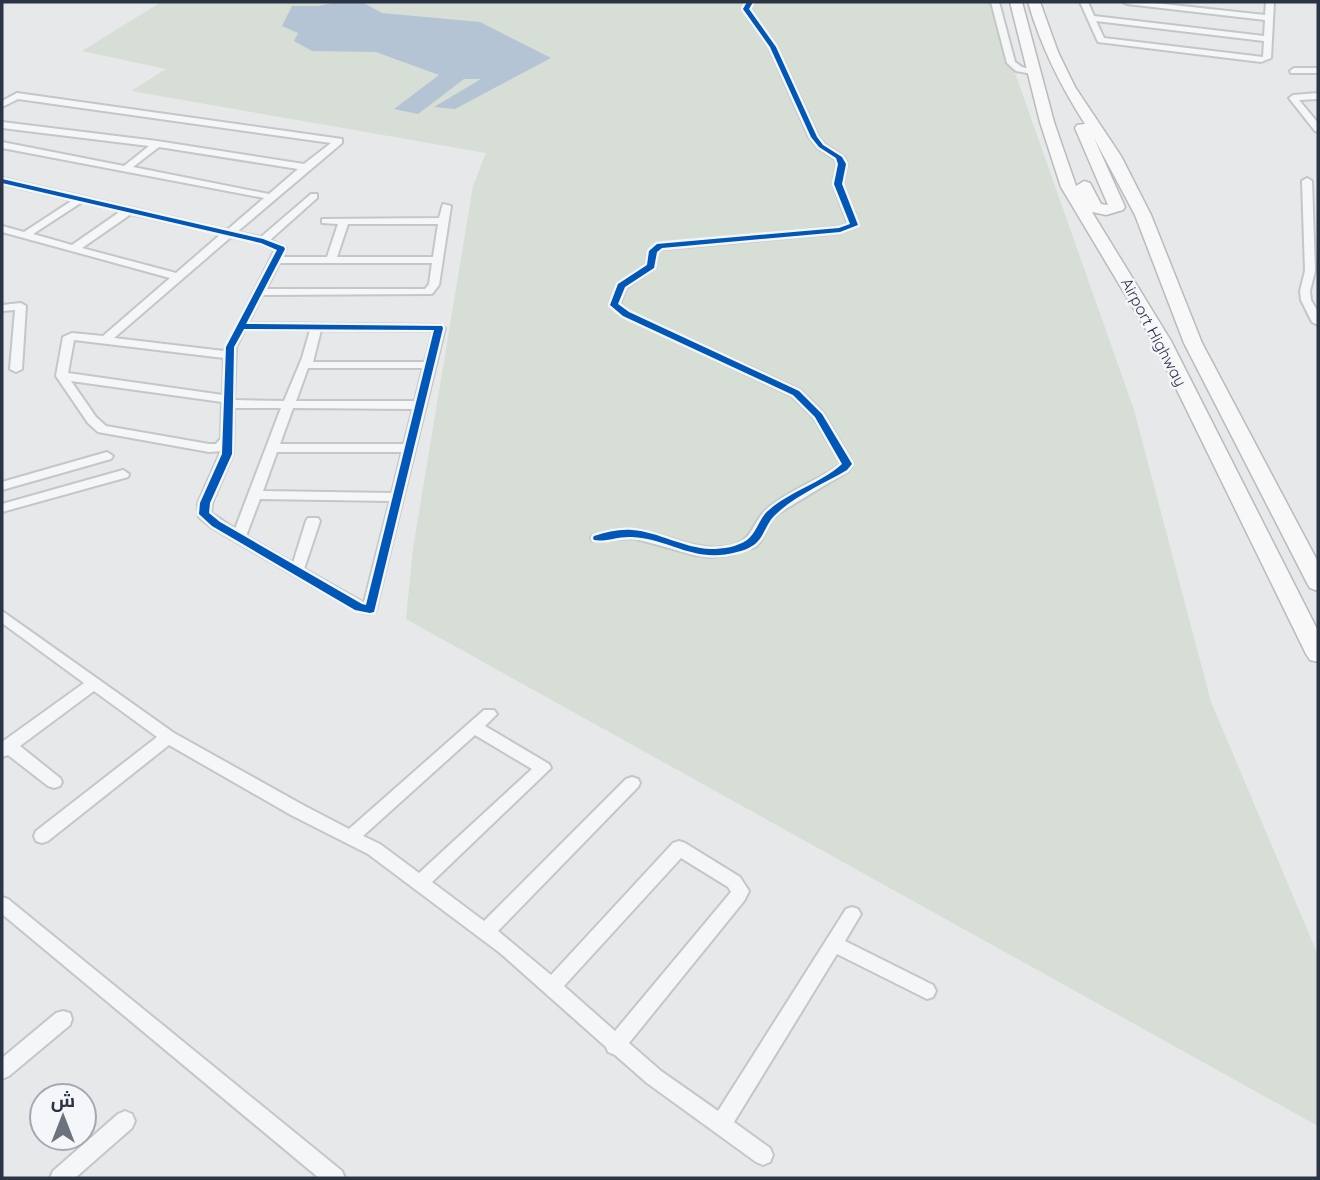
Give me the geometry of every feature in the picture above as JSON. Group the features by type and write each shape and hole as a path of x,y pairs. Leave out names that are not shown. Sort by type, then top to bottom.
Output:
{"highway":[{"name":"Airport Highway","path":"1016,2 1047,121 1069,187 1162,341 1318,654"},
{"name":"Airport Highway","path":"1034,2 1046,40 1068,87 1113,156 1143,215 1193,343 1318,583"},
{"path":"1031,53 1090,203 1100,209 1115,209 1117,204 1060,86 1046,40"}],"street":[{"path":"598,538 612,533 635,532 679,547 712,553 748,545 758,536 772,512 847,464 819,416 796,393 626,314 614,304 621,286 651,266 653,251 660,246 840,230 855,225 838,184 842,164 839,157 821,146 814,137 773,47 746,9 750,2"},
{"path":"995,2 1012,63 1019,69 1035,73"},
{"path":"1084,2 1099,38 1103,41 1247,58 1267,58 1270,2"},
{"path":"1127,2 1269,18"},
{"path":"1090,18 1269,39"},
{"path":"1294,71 1318,71"},
{"path":"2,104 17,96 339,141 105,340"},
{"path":"1317,125 1293,98 1318,96"},
{"path":"2,125 157,144 306,167"},
{"path":"124,170 157,144"},
{"path":"2,145 272,197"},
{"path":"2,181 263,241 281,249 241,326 229,355 225,463 205,503 204,514 359,607 370,609 439,328 241,326"},
{"path":"1307,181 1313,220 1314,272 1306,300 1318,322"},
{"path":"263,241 314,196"},
{"path":"24,236 82,199"},
{"path":"260,292 428,292 434,285 446,206"},
{"path":"72,250 128,211"},
{"path":"326,220 444,221"},
{"path":"331,260 344,220"},
{"path":"2,229 177,278"},
{"path":"276,260 438,260"},
{"path":"2,308 21,306 16,369"},
{"path":"239,537 316,327"},
{"path":"226,440 219,448 209,448 102,429 92,420 62,376 69,337 229,355"},
{"path":"305,361 310,365 430,365"},
{"path":"62,376 227,402 420,405"},
{"path":"273,448 410,448"},
{"path":"2,486 107,456"},
{"path":"2,508 123,474"},
{"path":"255,495 398,497"},
{"path":"297,571 313,521"},
{"path":"2,616 168,737 298,810 352,836 419,883 552,986 615,1046 763,1155"},
{"path":"54,782 5,749 93,684"},
{"path":"352,836 489,713"},
{"path":"419,883 543,768 474,727"},
{"path":"42,836 168,737"},
{"path":"485,932 632,783"},
{"path":"552,986 679,848 734,882 740,891 738,896 615,1046"},
{"path":"2,904 335,1178"},
{"path":"721,1125 852,914"},
{"path":"833,944 927,990"},
{"path":"2,1070 63,1019"},
{"path":"60,1178 125,1121"}],"shaded area":[{"path":"161,2 990,2 1134,410 1211,702 1318,955 1318,1126 406,619 413,549 473,186 486,153 131,91 166,69 82,51"}],"water":[{"path":"336,2 362,2 382,13 480,22 551,58 455,109 434,107 481,79 464,79 418,114 394,109 439,75 376,52 312,51 294,41 298,33 282,26 292,6 319,6"}],"cycle path":[{"path":"598,538 633,533 695,551 711,553 742,548 755,539 763,522 774,510 847,464 819,416 796,393 626,314 614,305 621,286 651,266 653,251 660,246 840,230 854,225 838,184 842,164 839,157 821,146 814,137 773,47 746,9 750,2"},
{"path":"2,181 263,241 281,249 230,347 227,454 205,503 204,514 216,524 359,607 370,609 439,328 241,326"}]}
